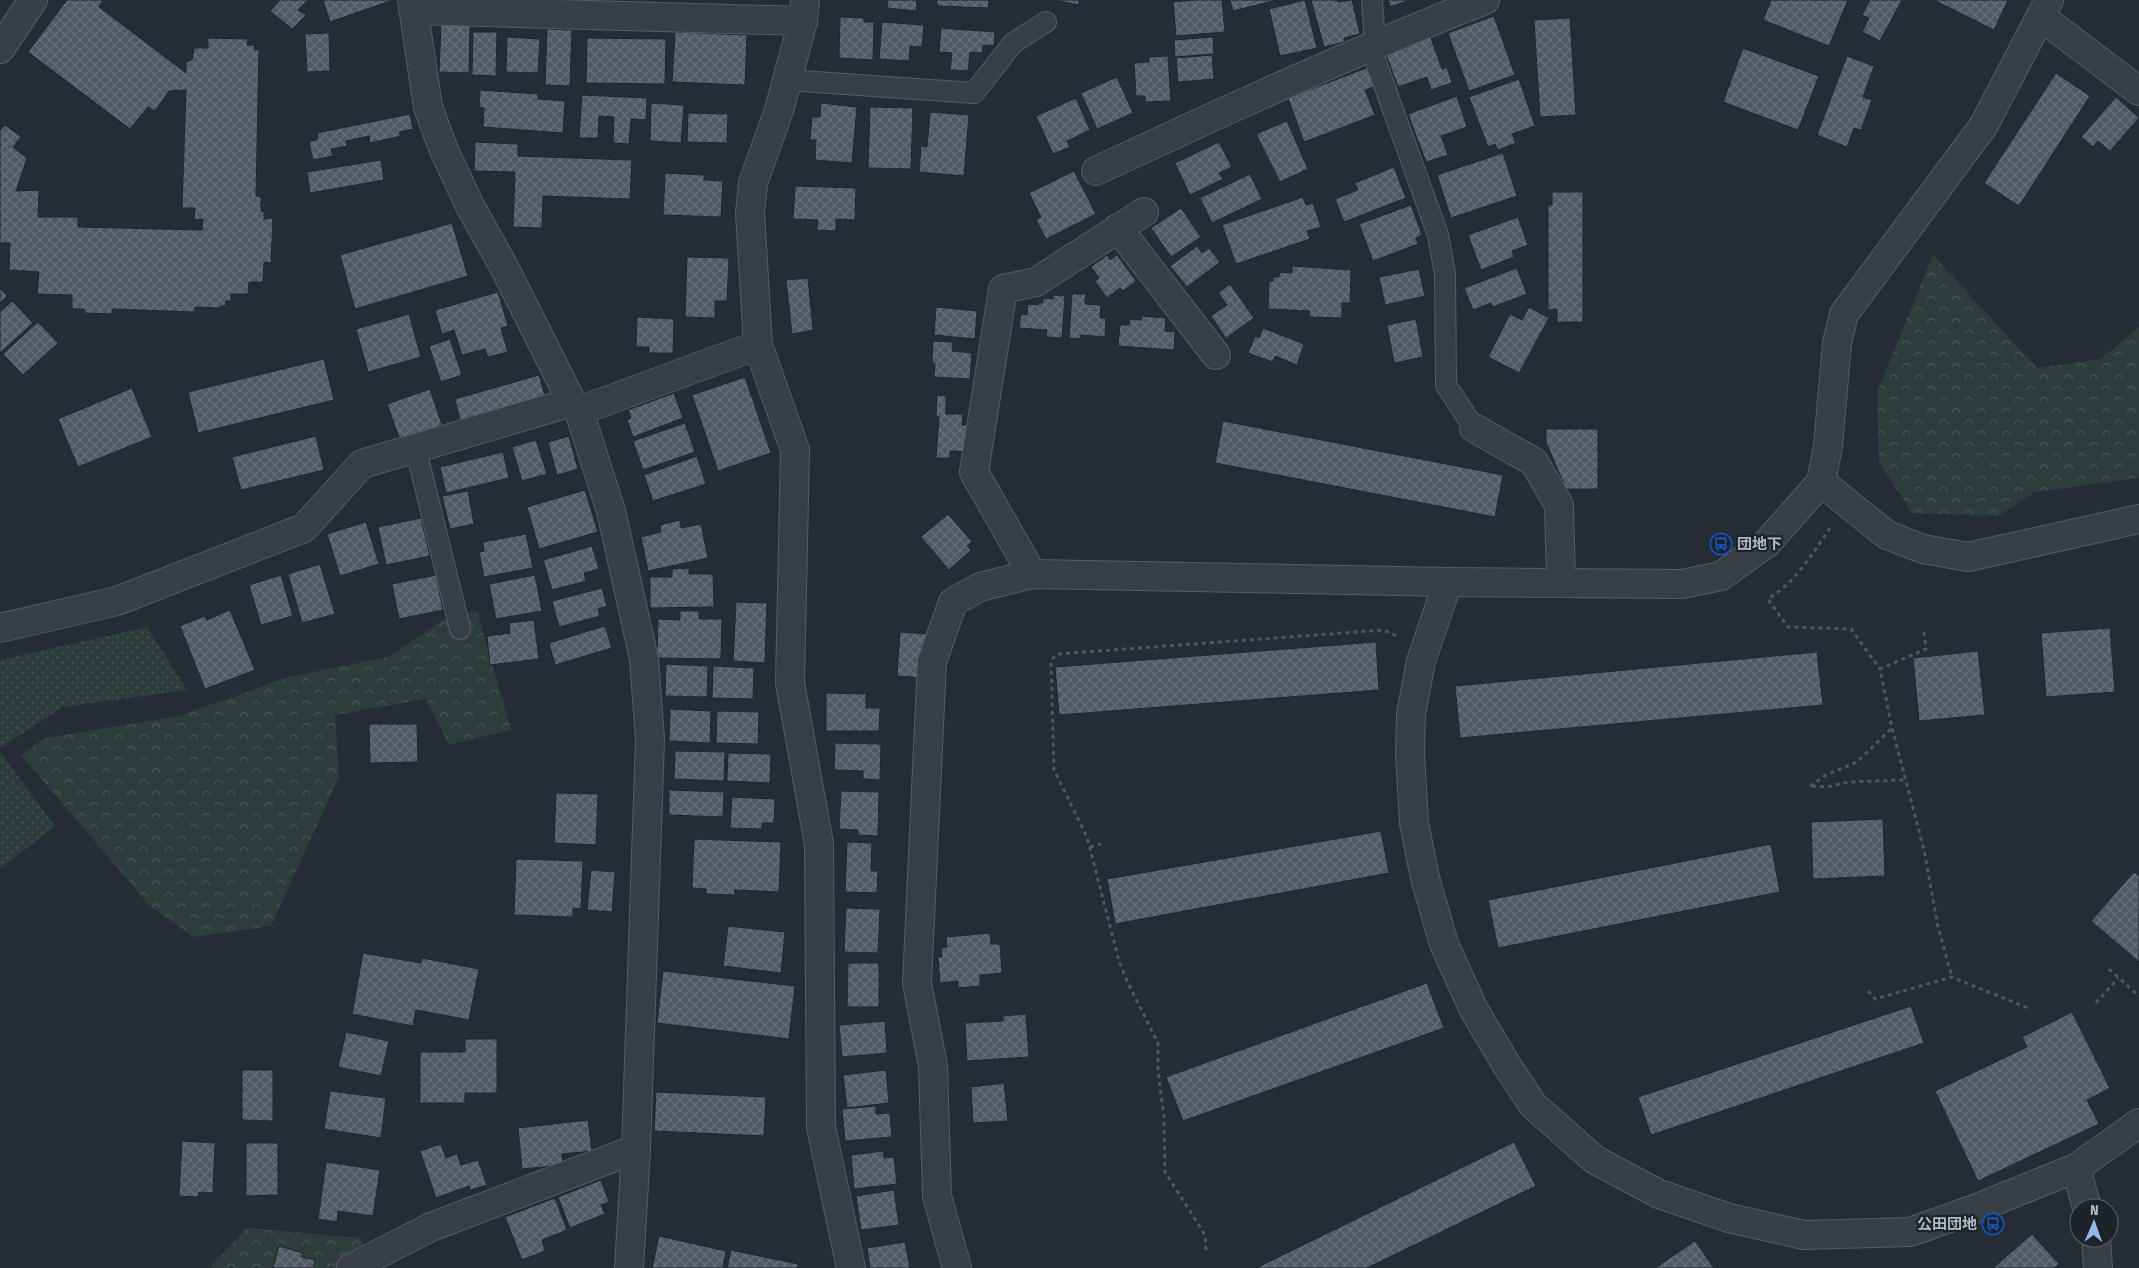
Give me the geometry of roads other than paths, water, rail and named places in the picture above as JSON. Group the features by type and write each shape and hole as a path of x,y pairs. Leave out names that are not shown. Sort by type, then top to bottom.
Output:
{"street":[{"path":"0,49 33,0"},
{"path":"1096,171 1375,43 1484,0"},
{"path":"629,1268 636,1149 650,738 644,660 611,511 576,406 470,206 443,148 428,107 413,5 804,10 779,110 753,183 750,212 758,345 795,450 790,683 819,844 821,1127 851,1268"},
{"path":"957,1268 937,1196 932,1066 917,983 932,662 953,602 980,587 1032,574 1448,582 1682,584 1721,576 1767,543 1821,482 1828,446 1837,343 1844,314 1984,126 2045,8 2139,92"},
{"path":"1032,574 974,472 1003,289 1036,282 1144,212"},
{"path":"1118,228 1216,355"},
{"path":"0,628 117,600 304,528 362,464 576,406 758,345"},
{"path":"1474,428 1534,462 1559,505 1560,582"},
{"path":"1821,482 1887,535 1924,549 1968,557 2139,520"},
{"path":"1448,582 1421,661 1411,714 1410,754 1414,823 1425,878 1448,952 1474,1010 1529,1099 1545,1117 1595,1160 1659,1194 1729,1218 1804,1235 1910,1232 1972,1210 2076,1168 2139,1123"},
{"path":"351,1268 431,1227 636,1149"},
{"path":"2076,1168 2084,1198"},
{"path":"2097,1248 2098,1268"}],"lane":[{"path":"1372,0 1374,57 1438,235 1445,274 1446,385 1474,428"},
{"path":"787,80 974,93 1013,43 1046,22"},
{"path":"416,450 460,629"}],"place":[{"name":"団地下","path":"1721,544"},
{"name":"公田団地","path":"1993,1224"}]}
